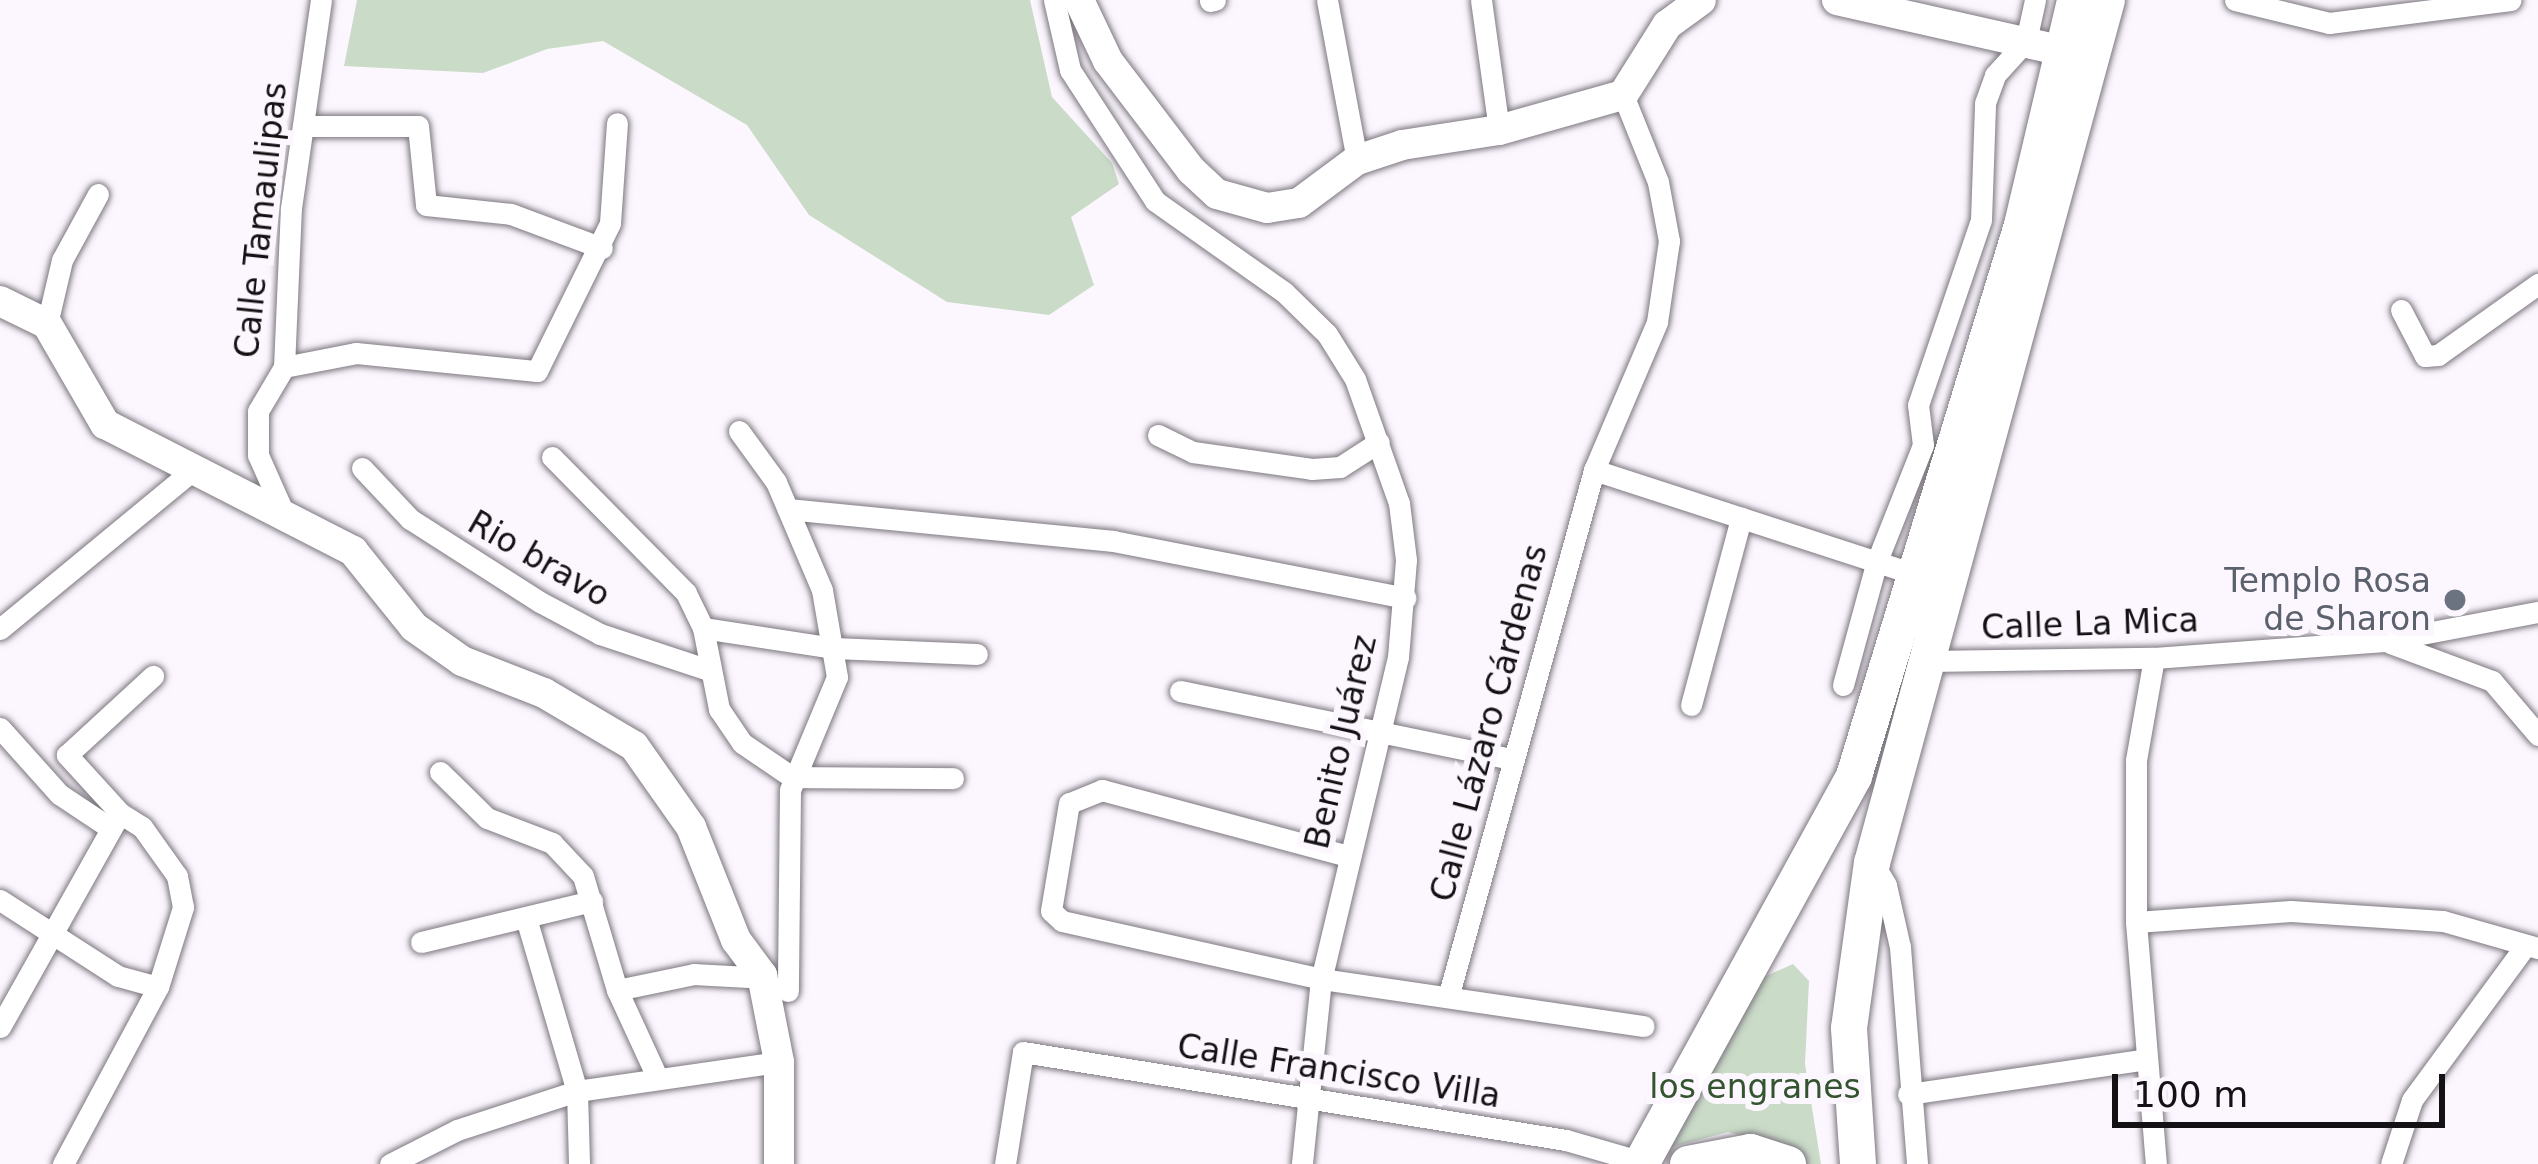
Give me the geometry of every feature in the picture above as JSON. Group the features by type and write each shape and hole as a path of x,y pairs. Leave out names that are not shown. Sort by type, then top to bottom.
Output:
{"highway":[{"path":"1641,1163 1838,810 1920,576 2022,225 2075,0"},
{"path":"1858,1164 1849,1028 1873,863 2107,0"},
{"path":"1688,1164 1751,1152 1788,1164"}],"street":[{"name":"Calle Tamaulipas","path":"282,509 257,455 258,411 284,367 282,313 321,0"},
{"name":"Benito Juárez","path":"1054,0 1070,70 1155,201 1284,292 1327,334 1379,442 1399,502 1405,598 1384,729 1348,856 1321,979 1302,1164"},
{"path":"1079,0 1108,61 1217,194 1267,208 1299,203 1357,160 1499,130 1623,95 1666,26 1701,0"},
{"path":"1327,0 1357,160"},
{"path":"1481,0 1499,130"},
{"path":"1837,0 2063,51"},
{"path":"1843,685 1877,561 1923,445 1918,405 1981,220 1984,103 1995,75 2026,41 2035,0"},
{"path":"2235,0 2329,22 2511,0"},
{"name":"Calle Lázaro Cárdenas","path":"1449,994 1594,470 1657,322 1670,241 1658,182 1623,95"},
{"path":"284,367 356,353 537,371 602,248 615,198 617,123"},
{"path":"303,126 418,126 426,206 511,214 602,248"},
{"path":"46,324 62,260 98,194"},
{"path":"2401,310 2425,356 2438,356 2538,284"},
{"path":"0,301 46,324 105,424 192,471 282,509 352,551 414,627 462,661 544,693 634,746 691,826 736,940 775,983"},
{"path":"739,431 788,509 822,590 838,677 792,777 775,983 779,1164"},
{"path":"1158,435 1193,452 1312,469 1340,467 1379,442"},
{"path":"552,457 686,593 704,628 706,669 742,743 792,777 953,778"},
{"name":"Rio bravo","path":"362,468 410,519 540,602 600,634 706,669"},
{"path":"1594,470 1920,576"},
{"path":"0,629 192,471"},
{"path":"788,509 1113,541 1405,598"},
{"path":"1691,705 1741,518"},
{"name":"Calle La Mica","path":"1928,661 2154,658 2384,641 2538,612"},
{"path":"704,628 834,648 977,654"},
{"path":"2384,641 2492,681 2538,735"},
{"path":"2154,658 2136,760 2136,922 2142,1060 2156,1164"},
{"path":"115,821 68,755 153,676"},
{"path":"1180,691 1384,729 1512,759"},
{"path":"0,728 58,794 115,821 142,827 177,876 183,907 158,987 63,1164"},
{"path":"440,772 487,818 552,843 583,876 617,990 657,1077"},
{"path":"1348,856 1102,790 1070,803 1051,911 1062,921 1321,979 1643,1025"},
{"path":"0,1027 50,926 115,821"},
{"path":"1873,863 1886,885 1900,947 1908,1094 1918,1164"},
{"path":"0,900 50,926 118,976 158,987"},
{"path":"421,942 592,901"},
{"path":"2136,922 2291,910 2443,921 2530,949 2412,1100 2391,1164"},
{"path":"526,918 577,1091 579,1164"},
{"path":"617,990 694,974 775,983"},
{"name":"Calle Francisco Villa","path":"1005,1164 1023,1052 1566,1140 1641,1163"},
{"path":"1908,1094 2142,1060"},
{"path":"390,1164 457,1130 577,1091 779,1062"}],"green space":[{"path":"357,0 1030,0 1052,97 1112,163 1119,184 1071,217 1094,285 1049,315 947,302 809,215 747,125 603,41 547,49 483,73 344,66"},
{"name":"los engranes","path":"1793,964 1809,981 1805,1064 1821,1164 1801,1164 1782,1148 1728,1132 1654,1152 1764,977"}],"place":[{"name":"Templo Rosa de Sharon","path":"2455,600"}]}
